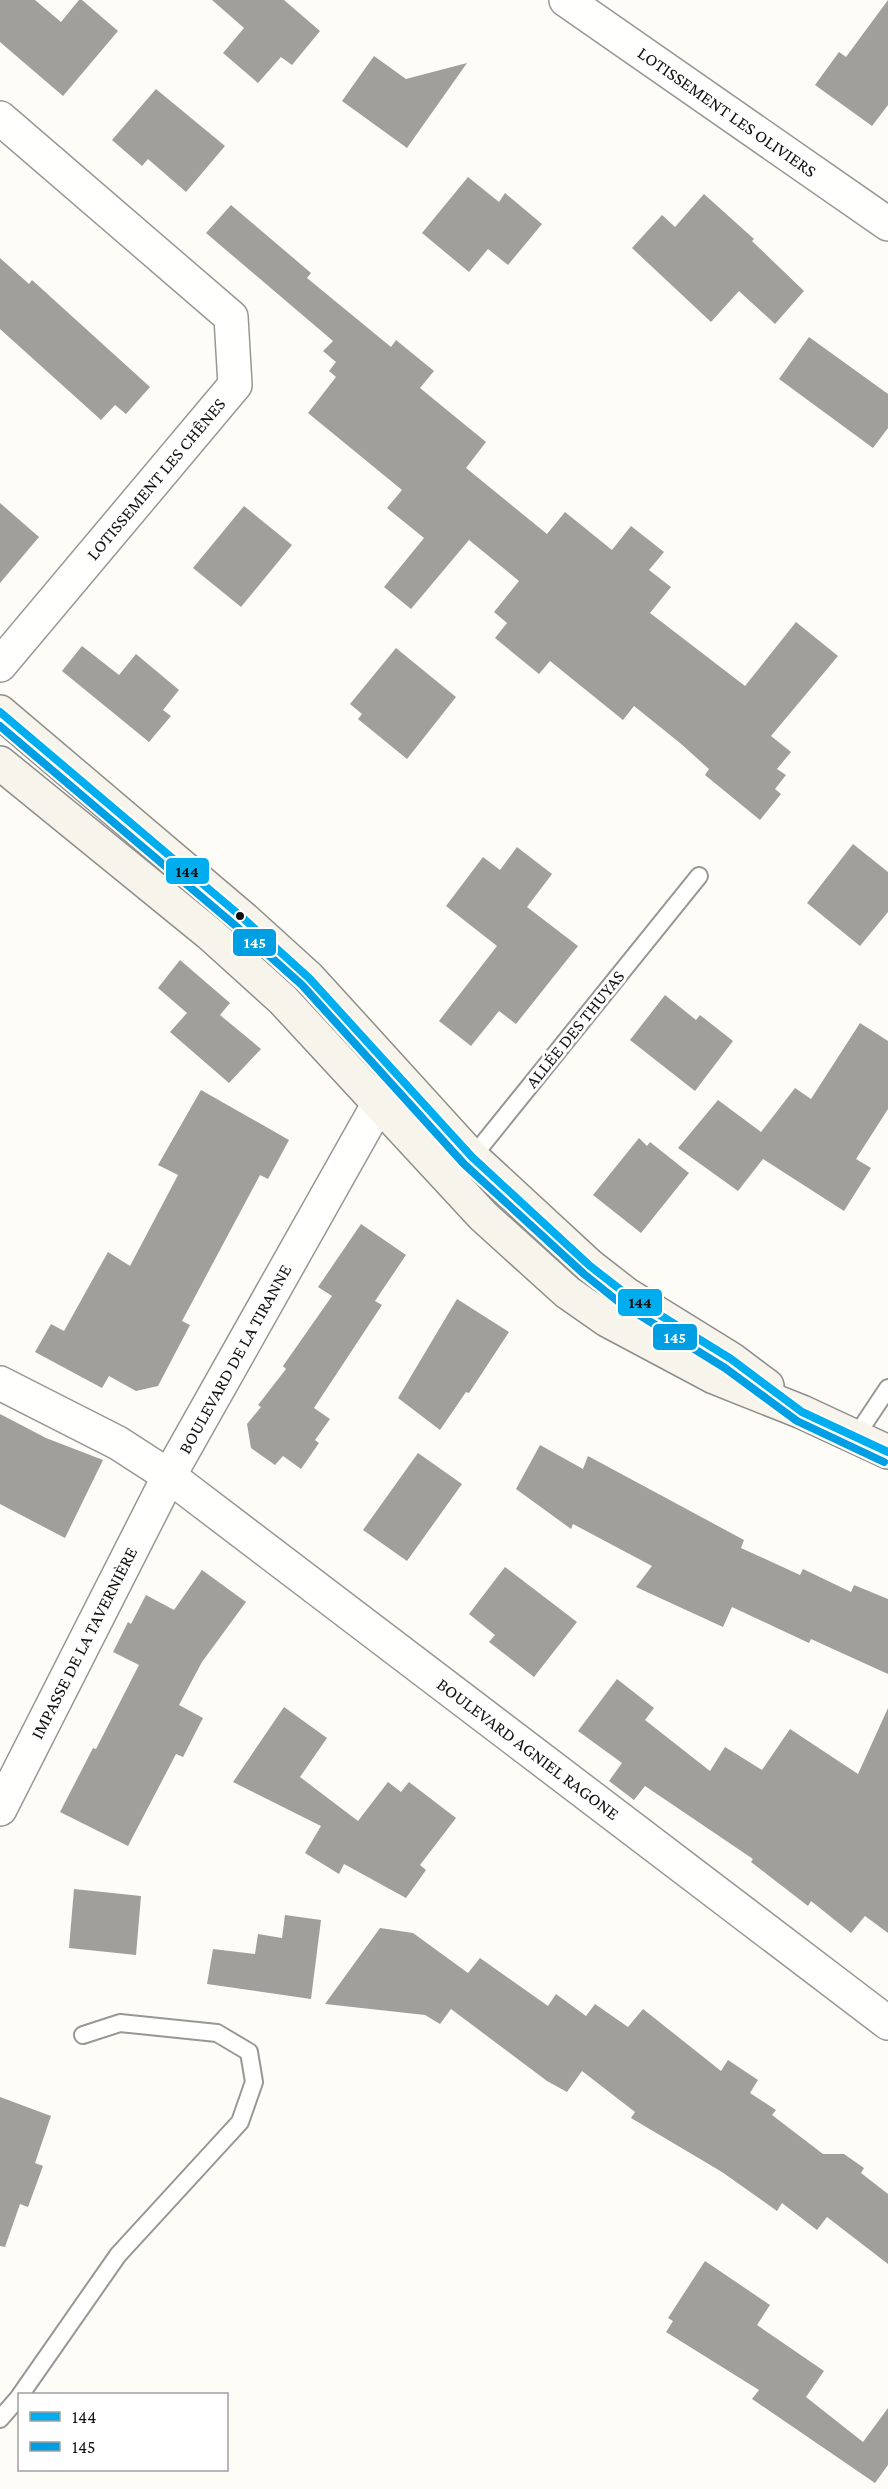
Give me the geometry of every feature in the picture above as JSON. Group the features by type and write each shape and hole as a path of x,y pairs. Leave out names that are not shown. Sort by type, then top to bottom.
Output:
{"main road":[{"path":"0,712 309,978 472,1157 590,1266 626,1294 731,1359 802,1412"},
{"path":"0,763 210,934 267,985 380,1102 483,1216 559,1284 607,1320 714,1377 802,1412 888,1452"}],"street":[{"name":"LOTISSEMENT LES OLIVIERS","path":"566,0 888,224"},
{"name":"LOTISSEMENT LES CHÊNES","path":"0,118 231,317 235,385 0,665"},
{"name":"BOULEVARD DE LA TIRANNE","path":"169,1476 396,1074"},
{"path":"0,1383 118,1443 169,1476"},
{"name":"IMPASSE DE LA TAVERNIÈRE","path":"0,1809 169,1476"},
{"name":"BOULEVARD AGNIEL RAGONE","path":"169,1476 888,2023"}],"lane":[{"name":"ALLÉE DES THUYAS","path":"451,1183 699,876"},
{"path":"856,1436 888,1388"},
{"path":"21,2393 118,2255 240,2121 254,2082 249,2052 217,2033 120,2023 83,2035"},
{"path":"0,2419 18,2397"}],"building":[{"path":"0,0 35,0 61,22 79,0 82,0 118,31 63,96 0,42"},
{"path":"212,0 284,0 320,31 292,65 281,57 258,83 223,53 244,28"},
{"path":"888,0 888,105 872,126 815,85 839,52 846,57"},
{"path":"374,56 406,79 467,63 407,148 342,101"},
{"path":"156,89 225,146 186,192 148,159 142,166 112,140"},
{"path":"468,177 499,202 505,193 542,224 508,265 488,249 469,272 422,233"},
{"path":"704,194 754,239 752,241 804,291 775,324 739,291 711,322 632,248 662,215 675,227"},
{"path":"231,205 311,273 307,278 391,347 396,340 434,371 420,388 486,442 466,468 547,534 565,512 612,550 631,526 664,552 649,570 671,587 650,613 745,686 796,622 838,656 771,736 791,752 777,769 786,775 775,789 781,794 760,820 705,775 709,769 634,706 623,720 550,661 539,674 495,638 507,623 494,612 519,581 469,540 411,609 384,587 424,538 387,508 402,490 308,413 336,377 329,371 336,362 323,351 333,341 206,233"},
{"path":"0,258 29,284 32,280 150,387 126,414 115,405 101,420 0,329"},
{"path":"809,337 888,394 888,428 873,448 779,379"},
{"path":"0,503 39,537 0,583"},
{"path":"244,506 292,545 241,607 193,568"},
{"path":"82,646 119,675 136,654 179,690 163,710 171,716 149,742 62,671"},
{"path":"396,648 456,697 407,759 358,719 362,714 350,704"},
{"path":"853,844 888,872 888,912 860,946 807,903"},
{"path":"517,847 552,874 527,907 578,946 516,1024 499,1011 471,1046 439,1021 497,946 446,906 483,857 500,870"},
{"path":"180,960 230,1003 220,1015 261,1049 229,1083 170,1032 187,1013 158,988"},
{"path":"665,995 696,1020 700,1015 733,1041 695,1091 630,1040"},
{"path":"860,1023 888,1041 888,1109 856,1159 871,1168 844,1211 763,1159 738,1191 678,1148 718,1100 761,1132 795,1088 811,1099"},
{"path":"201,1090 289,1140 268,1179 260,1175 182,1321 190,1325 158,1386 136,1391 109,1376 102,1388 35,1352 51,1324 64,1331 108,1252 130,1266 178,1175 158,1165"},
{"path":"639,1138 647,1146 650,1142 689,1173 641,1233 593,1195"},
{"path":"361,1224 406,1255 375,1301 382,1305 314,1408 330,1419 315,1440 319,1443 301,1469 283,1456 275,1465 251,1448 247,1424 261,1407 258,1405 286,1369 283,1366 332,1296 318,1287"},
{"path":"457,1299 509,1332 469,1393 466,1392 440,1430 398,1398"},
{"path":"0,1414 46,1438 103,1460 65,1538 0,1504"},
{"path":"540,1445 583,1469 588,1456 744,1540 741,1548 800,1575 803,1569 851,1592 854,1585 888,1599 888,1674 811,1639 809,1643 732,1607 723,1627 636,1587 652,1566 573,1524 571,1529 516,1489"},
{"path":"418,1453 462,1484 407,1561 363,1530"},
{"path":"505,1567 577,1622 534,1677 489,1642 495,1635 469,1614"},
{"path":"202,1570 246,1602 202,1662 179,1705 203,1718 183,1757 176,1754 128,1846 60,1812 93,1748 96,1749 139,1665 113,1652 128,1622 131,1624 146,1595 174,1610"},
{"path":"617,1679 654,1708 645,1720 710,1771 725,1747 762,1770 790,1729 858,1774 888,1708 888,1933 865,1916 851,1933 811,1901 808,1906 751,1862 753,1859 645,1786 634,1800 609,1781 622,1763 578,1731"},
{"path":"284,1707 327,1738 300,1777 358,1821 388,1782 401,1792 409,1782 456,1818 420,1865 426,1870 406,1898 344,1864 339,1874 305,1853 321,1826 233,1782"},
{"path":"74,1889 141,1896 136,1955 69,1948"},
{"path":"285,1915 321,1920 311,1999 207,1984 213,1949 255,1954 258,1934 282,1938"},
{"path":"380,1928 413,1933 468,1973 480,1958 548,2006 556,1994 586,2016 595,2004 628,2027 643,2009 721,2071 728,2060 758,2080 750,2093 776,2110 772,2115 823,2154 844,2154 864,2168 861,2173 888,2194 888,2264 827,2217 817,2230 782,2203 777,2211 722,2172 631,2118 635,2112 582,2071 567,2092 547,2081 451,2009 440,2024 425,2015 325,2004"},
{"path":"0,2097 51,2116 35,2163 43,2166 28,2207 20,2204 5,2247 0,2246"},
{"path":"705,2261 770,2305 757,2325 824,2371 806,2397 863,2442 888,2408 888,2465 875,2483 752,2399 759,2390 666,2332 673,2321 668,2318"}],"transit line":[{"name":"144","path":"0,712 244,919 309,978 472,1157 590,1266 626,1294 731,1359 802,1412 888,1452"},
{"name":"145","path":"0,726 302,985 464,1164 584,1274 620,1303 725,1368 797,1421 884,1462"}]}
